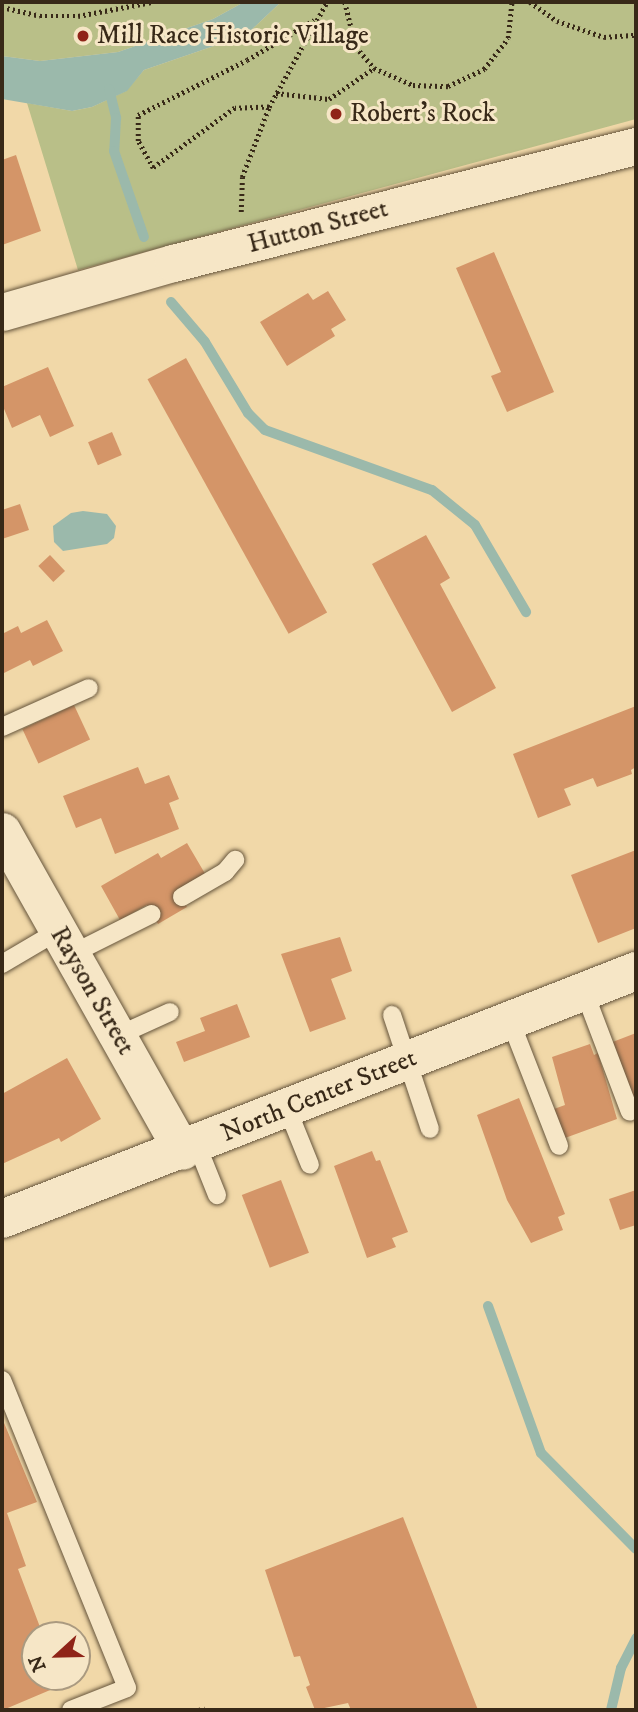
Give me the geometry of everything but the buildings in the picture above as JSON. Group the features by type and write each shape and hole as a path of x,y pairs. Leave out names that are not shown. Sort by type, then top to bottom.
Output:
{"main road":[{"name":"North Center Street","path":"2,1219 190,1148 636,971"}],"street":[{"name":"Hutton Street","path":"2,312 240,247 636,146"},
{"name":"Rayson Street","path":"2,831 117,1035 190,1148"}],"lane":[{"path":"2,727 89,688"},
{"path":"182,897 225,873 235,860"},
{"path":"2,964 152,914"},
{"path":"584,992 630,1112"},
{"path":"117,1035 170,1012"},
{"path":"392,1015 405,1061 430,1129"},
{"path":"510,1020 559,1146"},
{"path":"287,1108 310,1165"},
{"path":"190,1148 217,1195"},
{"path":"2,1380 127,1688 71,1710"}],"path":[{"path":"2,7 40,16 78,16 152,2"},
{"path":"240,247 242,177 269,107 314,20 327,2"},
{"path":"345,2 356,47 374,68 413,85 448,86 484,69 508,38 512,2"},
{"path":"530,2 557,21 604,37 636,35"},
{"path":"269,107 235,108 153,169 138,141 138,115 247,60 314,20"},
{"path":"276,93 329,99 374,68"}],"green space":[{"name":"Mill Race Historic Village","path":"2,2 244,2 213,19 118,52 40,61 2,56"},
{"path":"281,2 636,2 636,119 78,270 27,103 72,111 92,107 126,91 144,70 246,35"}],"shaded area":[{"path":"244,2 281,2 246,35 144,70 127,91 92,107 72,111 2,99 2,56 40,61 118,52 213,19"},
{"path":"83,511 107,514 116,526 114,538 107,544 63,551 54,542 53,526 71,513"}],"waterway":[{"path":"109,89 116,118 114,151 144,237"},
{"path":"171,302 205,342 248,413 265,430 432,490 475,525 526,612"},
{"path":"488,1306 541,1453 636,1549"},
{"path":"611,1710 621,1668 636,1638"}],"place":[{"name":"Mill Race Historic Village","path":"83,36"},
{"name":"Robert's Rock","path":"336,114"}]}
